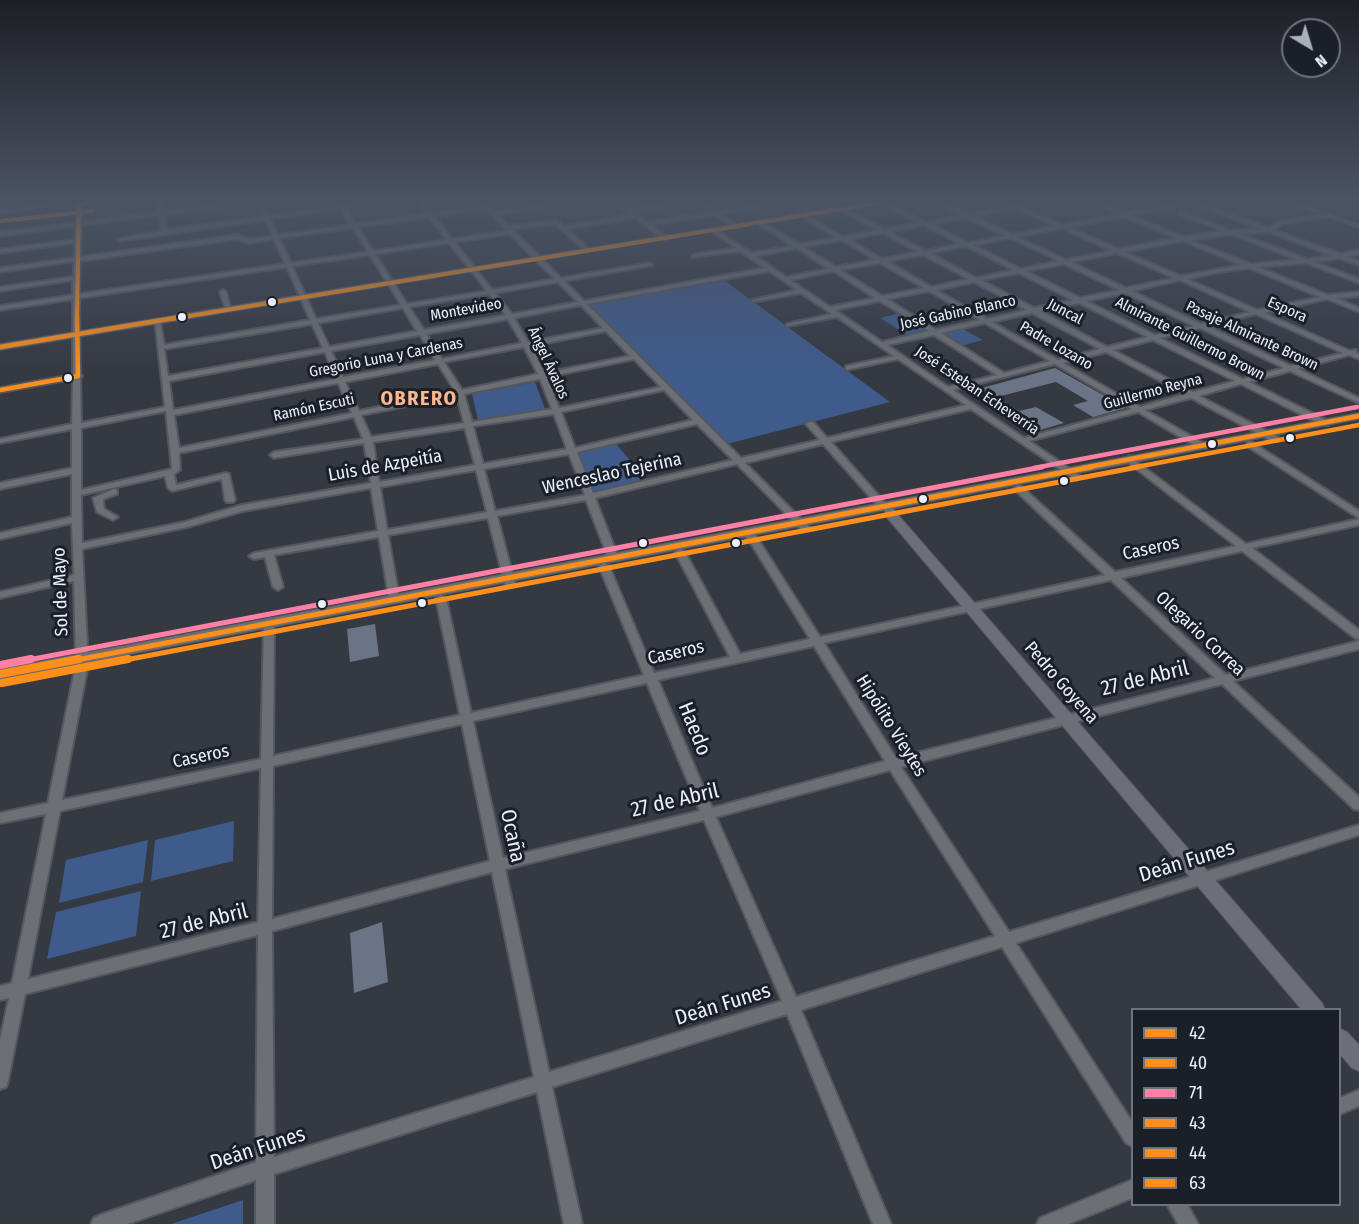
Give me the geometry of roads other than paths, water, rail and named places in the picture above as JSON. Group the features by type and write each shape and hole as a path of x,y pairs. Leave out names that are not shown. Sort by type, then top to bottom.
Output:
{"main road":[{"path":"0,347 531,259"},
{"path":"269,626 394,598 508,581 1072,474 1202,446 1270,436 1359,424 1354,417 1270,436 1250,444 1133,462"},
{"path":"886,509 1018,488 1072,474"},
{"name":"Pedro Goyena","path":"886,509 1313,1008"},
{"path":"608,562 680,552 749,535"},
{"path":"0,674 441,598 508,581"},
{"path":"0,680 82,661"},
{"path":"1341,1040 1359,1061"}],"street":[{"path":"0,270 83,259"},
{"path":"286,259 368,440 394,598"},
{"path":"0,308 329,259"},
{"path":"374,259 406,305 460,393 508,581"},
{"name":"Ángel Ávalos","path":"465,259 510,316 543,376 589,497 608,562"},
{"path":"539,259 802,525"},
{"name":"José Esteban Echeverría","path":"756,259 1072,474"},
{"path":"818,259 1003,375"},
{"path":"784,279 885,259"},
{"name":"Juncal","path":"937,259 1270,436"},
{"name":"Almirante Guillermo Brown","path":"997,259 1325,423"},
{"name":"Pasaje Almirante Brown","path":"1058,259 1359,401"},
{"path":"829,309 1071,259"},
{"name":"Espora","path":"1138,259 1359,357"},
{"path":"1234,259 1359,310"},
{"name":"José Gabino Blanco","path":"880,344 1180,278 1249,265 1312,259"},
{"name":"Sol de Mayo","path":"0,1081 82,661 77,547 77,260"},
{"name":"Padre Lozano","path":"880,260 1202,446"},
{"path":"1304,260 1359,281"},
{"path":"162,347 650,265"},
{"name":"Montevideo","path":"166,379 770,269"},
{"path":"0,289 76,278"},
{"path":"754,301 802,291"},
{"path":"223,292 230,309"},
{"path":"948,389 1257,312 1328,297 1359,294"},
{"path":"789,326 837,315"},
{"path":"157,321 175,451 172,488 226,476 230,500"},
{"name":"Gregorio Luna y Cardenas","path":"0,441 78,425 342,380 607,329"},
{"name":"Guillermo Reyna","path":"1024,441 1359,350"},
{"name":"Ramón Escuti","path":"175,451 635,357"},
{"path":"849,368 900,357"},
{"path":"0,390 78,376"},
{"path":"274,455 556,411 665,388"},
{"name":"Wenceslao Tejerina","path":"254,556 589,497 973,406"},
{"name":"Luis de Azpeitía","path":"77,547 188,524 242,507 572,451 698,421"},
{"name":"Pedro Goyena","path":"810,424 886,509"},
{"path":"1250,444 1359,515"},
{"path":"1133,462 1359,635"},
{"path":"0,486 77,470"},
{"path":"78,493 172,473"},
{"path":"113,517 100,510 98,498 101,495 172,473"},
{"name":"Olegario Correa","path":"1018,488 1359,805"},
{"path":"0,536 78,519"},
{"name":"Caseros","path":"0,818 268,762 1359,522"},
{"name":"Hipólito Vieytes","path":"749,535 1131,1135"},
{"path":"680,552 736,658"},
{"path":"269,554 278,587"},
{"name":"Haedo","path":"608,562 708,814 792,1006 882,1224"},
{"path":"0,595 78,577"},
{"name":"Ocaña","path":"441,598 573,1224"},
{"path":"266,1224 265,927 269,626"},
{"name":"27 de Abril","path":"0,993 265,927 496,865 708,814 1066,719 1359,645"},
{"name":"Deán Funes","path":"100,1224 266,1168 1359,830"},
{"path":"1341,1106 1359,1098"},
{"path":"1046,1224 1131,1189"},
{"path":"1177,1206 1189,1224"}],"district":[{"name":"OBRERO","path":"419,399"}]}
